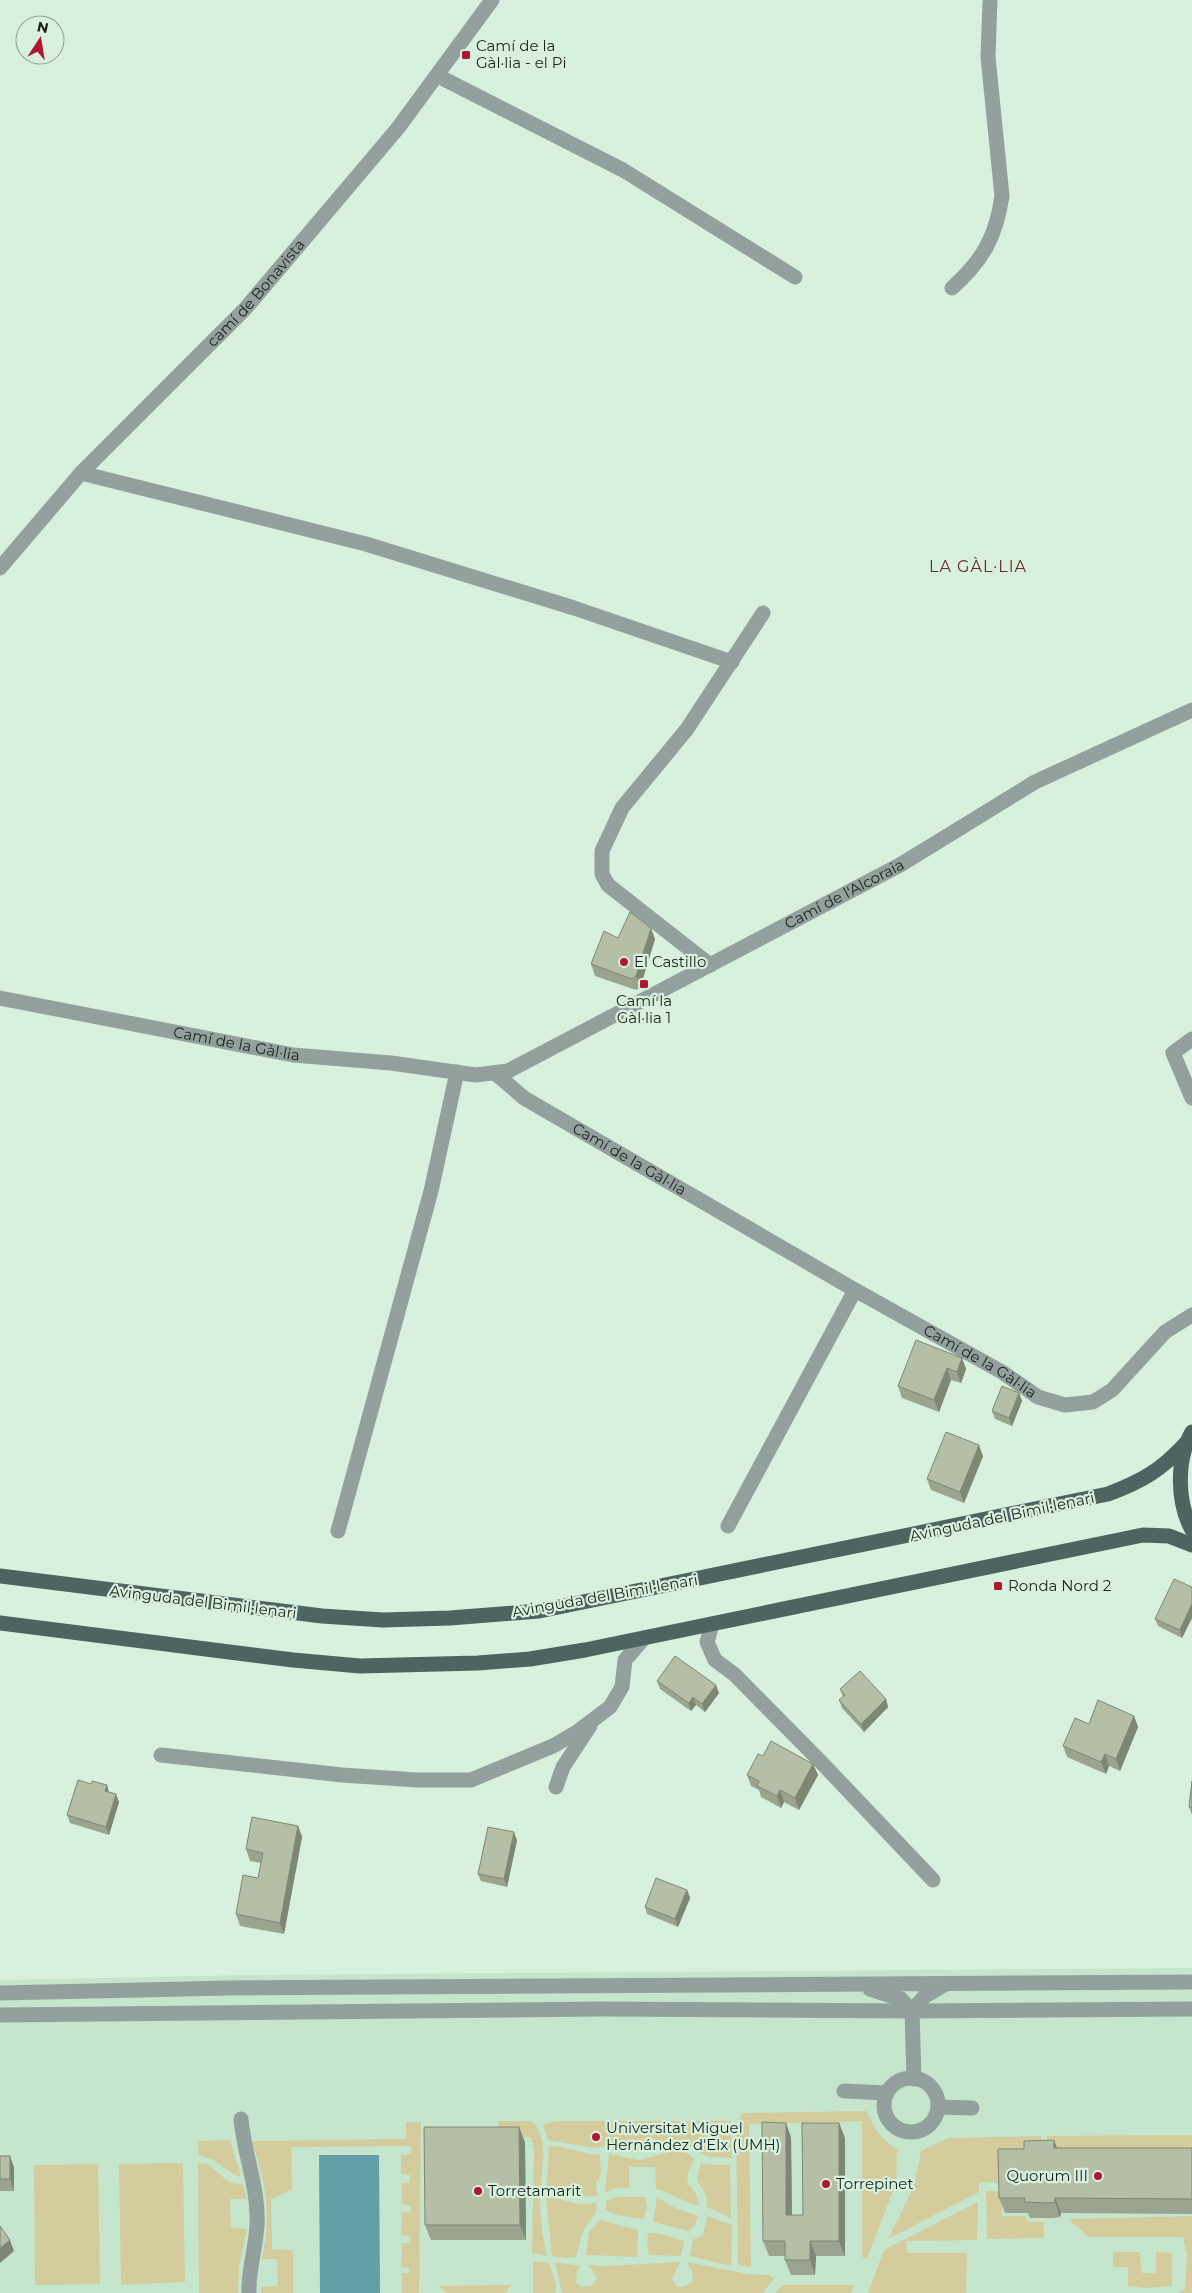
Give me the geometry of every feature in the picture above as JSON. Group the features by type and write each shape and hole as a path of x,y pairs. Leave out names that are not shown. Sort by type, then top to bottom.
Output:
{"main road":[{"path":"1190,1437 1180,1482 1184,1508 1192,1530"},
{"name":"Avinguda del Bimil·lenari","path":"0,1576 322,1616 383,1620 441,1619 539,1611 1108,1494 1146,1478 1168,1463 1190,1437"},
{"path":"0,1623 293,1660 360,1666 478,1663 530,1659 644,1638 1142,1535 1169,1536 1192,1545"}],"street":[{"name":"camí de Bonavista","path":"0,568 81,473 245,309 398,128 492,0"},
{"path":"952,288 972,270 984,254 993,236 1002,196 988,57 990,0"},
{"path":"438,76 623,170 796,278"},
{"path":"81,473 366,544 574,608 732,662"},
{"path":"710,965 608,885 602,874 602,851 622,808 687,730 763,613"},
{"name":"Camí de l'Alcoraia","path":"495,1073 520,1065 900,865 1035,782 1192,710"},
{"name":"Camí de la Gàl·lia","path":"0,998 292,1055 391,1062 476,1074 495,1073 524,1098 855,1290 1002,1372 1038,1398 1065,1405 1093,1402 1112,1390 1166,1332 1190,1321"},
{"path":"1192,1039 1173,1054 1192,1098"},
{"path":"338,1531 432,1191 456,1072"},
{"path":"728,1526 855,1290"},
{"path":"712,1624 707,1642 715,1660 734,1674 782,1722 933,1880"},
{"path":"161,1756 342,1776 417,1780 472,1780 553,1746 610,1707 622,1687 625,1660 644,1638"},
{"path":"556,1787 563,1767 595,1719"},
{"path":"0,1993 230,1988 1192,1982"},
{"path":"912,2011 926,1996 946,1984"},
{"path":"854,1985 901,1999 912,2011 914,2079"},
{"path":"0,2015 592,2009 912,2011 1192,2009"},
{"path":"914,2079 928,2085 937,2099 938,2107 933,2121 928,2126 914,2132 906,2132 891,2124 886,2117 884,2100 887,2093 898,2082 914,2079"},
{"path":"844,2091 887,2093"},
{"path":"938,2107 972,2108"},
{"path":"241,2119 256,2199 257,2225 249,2276 249,2293"}],"shaded area":[{"name":"Universitat Miguel Hernández d'Elx (UMH)","path":"1192,1968 1192,2293 0,2293 0,1980 249,1975"},
{"path":"866,2111 879,2133 897,2149 896,2183 867,2258 862,2257 862,2121 749,2124 751,2267 738,2265 736,2126 743,2113"},
{"path":"498,2121 532,2121 542,2138 543,2159 540,2208 547,2256 532,2253 534,2149 531,2137 499,2136"},
{"path":"555,2121 730,2121 732,2158 708,2157 688,2146 670,2144 630,2152 612,2145 594,2148 548,2140 543,2125"},
{"path":"406,2122 421,2122 419,2293 402,2293 402,2273 409,2273 409,2268 401,2267 402,2243 410,2243 410,2236 401,2235 402,2212 411,2213 411,2206 402,2204 402,2183 410,2183 410,2175 401,2174 401,2155 411,2154 411,2146 291,2147 292,2190 271,2199 272,2249 293,2250 293,2293 261,2293 261,2287 278,2286 277,2259 262,2259 267,2227 266,2199 252,2141 406,2139"},
{"path":"1192,2135 1192,2160 1047,2153 1047,2136"},
{"path":"1041,2136 1041,2154 1001,2183 979,2182 979,2192 888,2239 913,2186 921,2151 948,2138"},
{"path":"230,2140 241,2177 211,2159 199,2156 198,2141"},
{"path":"549,2146 600,2155 601,2174 596,2183 597,2196 579,2197 562,2189 546,2192"},
{"path":"674,2151 686,2152 694,2159 689,2170 687,2182 696,2194 699,2206 656,2189 655,2167 629,2167 629,2188 617,2188 605,2192 609,2154 639,2160"},
{"path":"183,2163 185,2282 121,2285 119,2164"},
{"path":"198,2163 208,2164 229,2182 243,2185 247,2199 230,2199 231,2228 247,2229 239,2267 238,2293 199,2293"},
{"path":"701,2163 730,2165 731,2218 707,2207 706,2195 697,2180"},
{"path":"98,2164 100,2284 35,2285 34,2165"},
{"path":"986,2191 1001,2191 1002,2216 1026,2216 1027,2221 1043,2222 1044,2238 987,2239"},
{"path":"617,2197 645,2197 647,2206 644,2219 617,2215 606,2210 606,2201"},
{"path":"657,2197 675,2208 698,2216 695,2225 689,2231 653,2222"},
{"path":"546,2198 560,2199 577,2204 597,2202 596,2212 582,2233 576,2257 552,2256"},
{"path":"978,2202 977,2240 906,2241 907,2253 967,2253 966,2293 868,2293 884,2250"},
{"path":"707,2216 732,2225 731,2266 690,2256 693,2240 703,2235"},
{"path":"1192,2216 1192,2293 1178,2293 1185,2289 1187,2254 1183,2237 1089,2237 1068,2219"},
{"path":"600,2220 638,2230 637,2257 586,2255 589,2232"},
{"path":"648,2233 657,2233 684,2241 681,2256 649,2255 647,2245"},
{"path":"1113,2252 1140,2252 1142,2273 1156,2273 1156,2252 1172,2253 1172,2286 1145,2288 1128,2286 1128,2267 1113,2267"},
{"path":"533,2261 549,2263 556,2284 555,2293 533,2293"},
{"path":"555,2262 580,2266 577,2272 576,2283 581,2287 592,2286 597,2278 589,2265 605,2266 680,2262 672,2279 677,2287 685,2286 692,2282 693,2273 687,2262 747,2274 769,2275 774,2278 763,2293 562,2293"},
{"path":"511,2285 505,2293 447,2293 438,2286"},
{"path":"783,2285 854,2285 851,2293 775,2293"}],"water":[{"path":"319,2155 379,2155 380,2293 320,2293"}],"building":[{"name":"El Castillo","path":"630,912 651,928 636,976 632,979 591,964 604,931 618,938"},
{"path":"916,1340 962,1358 957,1372 947,1368 934,1400 898,1386"},
{"path":"1002,1386 1019,1393 1009,1418 992,1411"},
{"path":"946,1432 979,1445 960,1492 927,1479"},
{"path":"1174,1579 1192,1587 1192,1604 1180,1630 1155,1619"},
{"path":"675,1656 716,1685 702,1704 693,1697 689,1703 657,1681"},
{"path":"860,1671 886,1699 861,1724 839,1700 845,1695 840,1689"},
{"path":"1098,1700 1134,1716 1116,1759 1105,1754 1101,1762 1063,1746 1075,1718 1089,1724"},
{"path":"771,1741 813,1764 795,1798 780,1790 777,1796 757,1786 759,1781 747,1775 758,1754 763,1756"},
{"path":"78,1780 91,1784 92,1781 107,1785 105,1791 116,1794 106,1827 67,1815"},
{"path":"1192,1781 1192,1808 1189,1807"},
{"path":"252,1817 298,1826 280,1923 236,1914 243,1875 258,1878 263,1853 246,1849"},
{"path":"488,1827 514,1832 504,1879 478,1874"},
{"path":"656,1878 687,1890 675,1919 645,1907"},
{"name":"Torrepinet","path":"762,2122 786,2123 786,2215 803,2215 802,2123 839,2123 839,2241 810,2241 810,2260 785,2260 785,2241 763,2241"},
{"name":"Torretamarit","path":"424,2127 519,2127 520,2225 425,2225"},
{"name":"Quorum III","path":"1054,2140 1054,2148 1192,2148 1192,2199 1055,2198 1055,2202 1048,2203 1024,2202 1025,2198 999,2198 998,2149 1024,2149 1024,2141"},
{"path":"0,2156 10,2156 10,2179 0,2179"},
{"path":"0,2226 10,2240 0,2248"}],"place":[{"name":"Camí de la Gàl·lia - el Pi","path":"466,55"},
{"name":"El Castillo","path":"624,962"},
{"name":"Camí la Gàl·lia 1","path":"644,984"},
{"name":"Ronda Nord 2","path":"998,1586"},
{"name":"Universitat Miguel Hernández d'Elx (UMH)","path":"596,2137"},
{"name":"Quorum III","path":"1098,2176"},
{"name":"Torrepinet","path":"826,2184"},
{"name":"Torretamarit","path":"478,2191"}],"district":[{"name":"LA GÀL·LIA","path":"978,566"}]}
